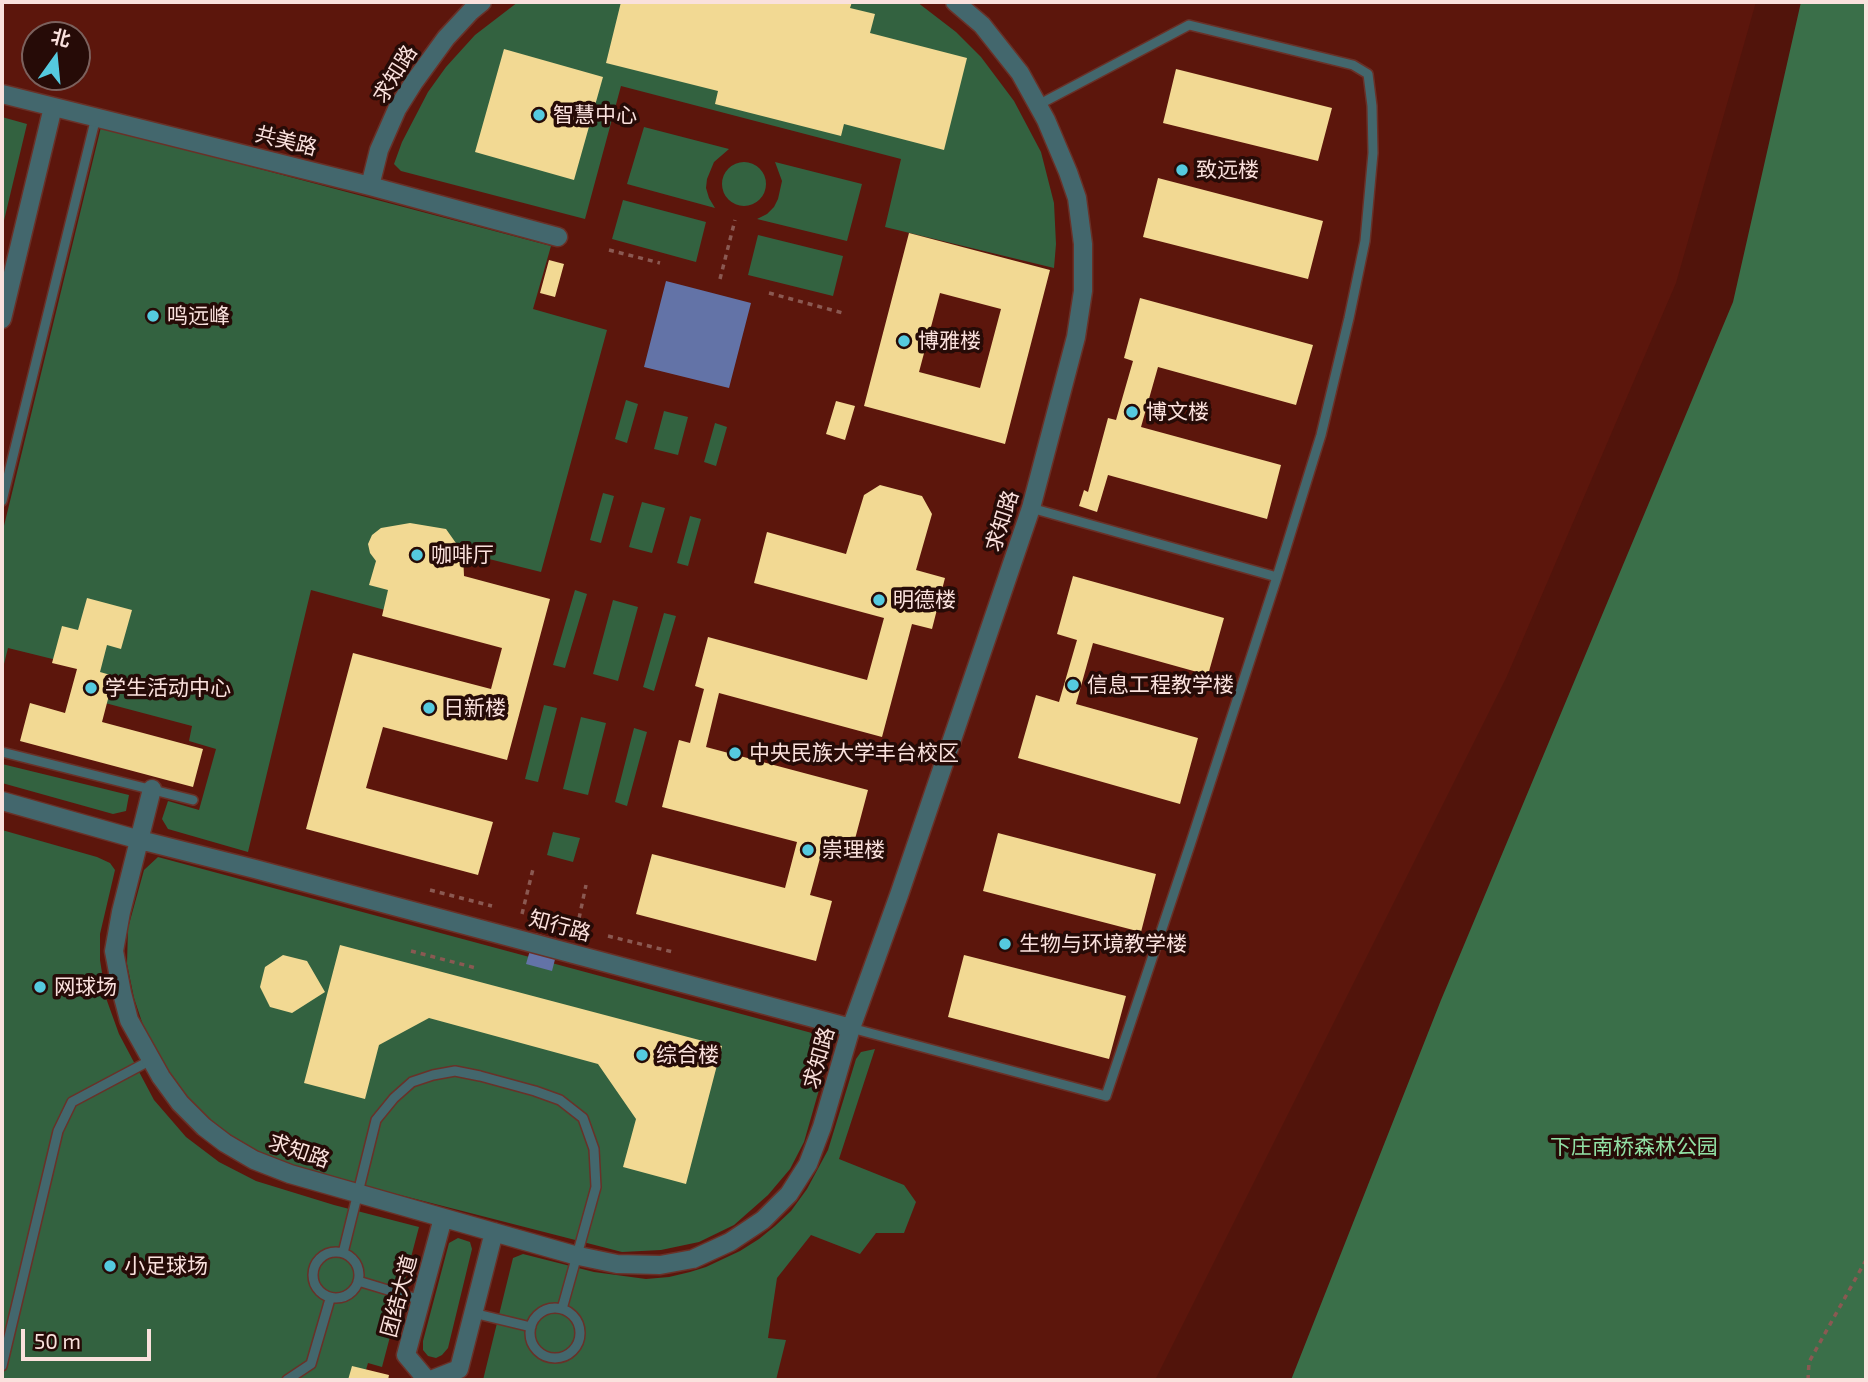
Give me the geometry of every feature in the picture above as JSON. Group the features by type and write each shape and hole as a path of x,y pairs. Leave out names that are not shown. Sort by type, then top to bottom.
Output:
{"street":[{"name":"求知路","path":"370,186 379,150 397,109 446,38 471,10 482,2"},
{"name":"求知路","path":"152,789 114,951 129,1020 160,1077 180,1103 225,1143 254,1160 290,1174 577,1256 624,1264 660,1265 693,1259 730,1242 763,1220 789,1194 808,1164 822,1127 851,1028 1031,508 1076,337 1083,291 1083,244 1077,198 1068,172 1038,105 1020,73 982,25 955,2"},
{"name":"共美路","path":"2,94 370,186 558,237"},
{"path":"2,319 53,107"},
{"name":"知行路","path":"2,801 851,1028"},
{"name":"团结大道","path":"443,1218 406,1355 429,1380 459,1369 494,1232"}],"lane":[{"path":"1031,508 1277,577 1321,435 1349,318 1365,241 1373,153 1368,74 1353,65 1189,25 1038,105"},
{"path":"2,501 96,117"},
{"name":"知行路","path":"851,1028 1106,1096 1277,577"},
{"path":"2,752 194,800"},
{"path":"2,1366 58,1131 72,1102 151,1060"},
{"path":"343,1253 376,1120 412,1082 455,1071 535,1091 560,1100 583,1118 594,1149 596,1187 562,1309"},
{"path":"335,1252 343,1253 355,1262 359,1270 358,1281 346,1297 330,1298 318,1291 314,1284 313,1269 321,1257 335,1252"},
{"path":"358,1281 421,1300"},
{"path":"287,1380 311,1364 330,1298"},
{"path":"562,1309 576,1319 580,1335 578,1343 566,1356 549,1358 542,1355 532,1343 531,1327 534,1319 546,1310 562,1309"},
{"path":"473,1313 531,1327"}],"path":[{"path":"720,279 735,220"},
{"path":"609,250 660,263"},
{"path":"769,293 843,313"},
{"path":"522,914 533,869"},
{"path":"576,929 586,884"},
{"path":"430,890 492,906"},
{"path":"608,936 673,953"},
{"path":"411,951 476,968"},
{"path":"1808,1380 1809,1362 1866,1259"}],"shaded area":[{"name":"中央民族大学丰台校区","path":"2,2 1756,2 1676,283 1507,676 1155,1380 2,1380"}],"green space":[{"path":"518,2 917,2 956,32 981,57 1014,101 1041,152 1054,203 1054,268 885,227 901,159 621,86 585,219 401,171 394,164 402,142 428,92 475,35"},
{"name":"下庄南桥森林公园","path":"1801,2 1866,2 1866,1380 1291,1380 1441,1000 1733,302"},
{"path":"2,117 27,124 2,229"},
{"path":"101,127 551,246 533,309 607,330 541,572 417,541 396,613 311,590 248,852 168,829 162,819 168,801 199,810 216,749 189,741 192,726 90,699 85,667 8,648 2,672 2,534"},
{"path":"644,127 729,149 714,162 707,179 706,188 715,208 627,184"},
{"path":"744,162 753,163 760,168 765,175 765,193 760,200 753,205 744,206 735,205 728,200 723,193 722,184 723,175 728,168 735,163"},
{"path":"775,162 862,184 847,241 757,219 767,214 778,199 782,181"},
{"path":"623,200 706,222 696,262 612,239"},
{"path":"758,235 843,256 833,296 748,275"},
{"path":"626,400 638,404 627,443 615,439"},
{"path":"664,411 688,417 678,455 654,449"},
{"path":"715,423 727,427 716,466 704,462"},
{"path":"603,493 614,496 601,543 590,540"},
{"path":"642,502 665,508 652,553 629,547"},
{"path":"690,516 701,519 688,566 677,563"},
{"path":"575,590 587,594 565,668 553,665"},
{"path":"613,600 638,607 618,681 593,674"},
{"path":"664,613 676,616 654,691 643,687"},
{"path":"544,705 557,708 538,782 525,779"},
{"path":"581,717 606,723 588,795 563,789"},
{"path":"634,728 647,732 627,806 615,802"},
{"path":"2,764 129,795 126,811 113,814 2,783"},
{"path":"2,830 97,857 110,863 115,870 100,934 100,960 106,998 119,1034 154,1100 186,1137 219,1162 256,1181 419,1227 382,1367 368,1363 363,1380 2,1380"},
{"path":"553,832 580,838 573,862 547,855"},
{"path":"158,857 823,1036 831,1048 804,1142 790,1169 768,1195 734,1225 699,1242 661,1250 622,1252 256,1158 206,1122 167,1077 147,1037 134,998 127,964 128,928 144,870"},
{"path":"875,1049 839,1159 904,1185 916,1202 904,1233 876,1233 860,1254 811,1235 777,1278 768,1338 786,1340 776,1380 483,1380 513,1258 523,1254 594,1272 646,1279 690,1272 740,1251 775,1226 791,1211 807,1189 828,1150 856,1059 861,1052"},
{"path":"458,1238 470,1242 472,1249 448,1348 436,1358 428,1356 423,1350 423,1341 449,1243"}],"water":[{"path":"666,281 751,303 729,388 644,367"},
{"path":"535,933 560,940 552,971 526,964"}],"building":[{"path":"621,2 852,2 850,8 875,14 870,33 967,58 944,150 844,124 841,136 715,104 718,91 606,63"},
{"name":"智慧中心","path":"504,49 603,77 574,180 475,152"},
{"path":"1176,69 1332,108 1318,161 1163,123"},
{"path":"1158,178 1323,221 1308,279 1143,237"},
{"name":"博雅楼","path":"909,233 1050,270 1005,444 864,406","holes":["940,293 1001,309 980,388 919,372"]},
{"path":"549,260 564,264 555,297 540,293"},
{"name":"博文楼","path":"1140,298 1313,345 1296,405 1158,367 1141,427 1281,465 1267,519 1108,475 1097,512 1079,506 1084,490 1088,492 1108,418 1116,420 1133,361 1124,358"},
{"path":"836,401 855,406 845,440 826,434"},
{"path":"880,485 922,496 932,514 916,570 945,578 932,629 912,624 882,737 719,693 706,747 868,790 851,854 823,847 810,895 832,901 816,961 636,914 652,854 785,888 797,842 662,807 679,740 690,743 704,689 695,686 708,637 867,680 884,618 754,583 767,532 846,554 864,495"},
{"name":"日新楼","path":"410,523 446,529 463,553 464,576 550,599 507,760 383,727 366,788 493,822 478,875 306,829 353,653 491,689 502,648 382,616 388,590 369,585 376,561 368,544 372,535 381,528"},
{"name":"信息工程教学楼","path":"1073,576 1224,618 1208,675 1093,643 1076,704 1198,738 1180,804 1018,758 1036,695 1059,702 1077,640 1057,634"},
{"name":"学生活动中心","path":"87,598 132,610 121,649 107,645 100,672 114,676 102,722 203,749 193,787 20,741 30,703 65,713 77,669 52,663 62,626 78,630"},
{"path":"998,833 1156,874 1141,932 983,891"},
{"name":"综合楼","path":"340,945 722,1046 686,1184 623,1167 636,1119 598,1064 429,1018 379,1045 365,1099 304,1083"},
{"path":"283,955 307,961 325,992 292,1013 270,1007 260,987 265,967"},
{"path":"964,955 1126,996 1109,1059 948,1017"},
{"path":"352,1366 389,1375 388,1380 348,1380"}],"place":[{"name":"智慧中心","path":"539,115"},
{"name":"致远楼","path":"1182,170"},
{"name":"鸣远峰","path":"153,316"},
{"name":"博雅楼","path":"904,341"},
{"name":"博文楼","path":"1132,412"},
{"name":"咖啡厅","path":"417,555"},
{"name":"明德楼","path":"879,600"},
{"name":"信息工程教学楼","path":"1073,685"},
{"name":"学生活动中心","path":"91,688"},
{"name":"日新楼","path":"429,708"},
{"name":"中央民族大学丰台校区","path":"735,753"},
{"name":"崇理楼","path":"808,850"},
{"name":"生物与环境教学楼","path":"1005,944"},
{"name":"网球场","path":"40,987"},
{"name":"综合楼","path":"642,1055"},
{"name":"小足球场","path":"110,1266"}]}
